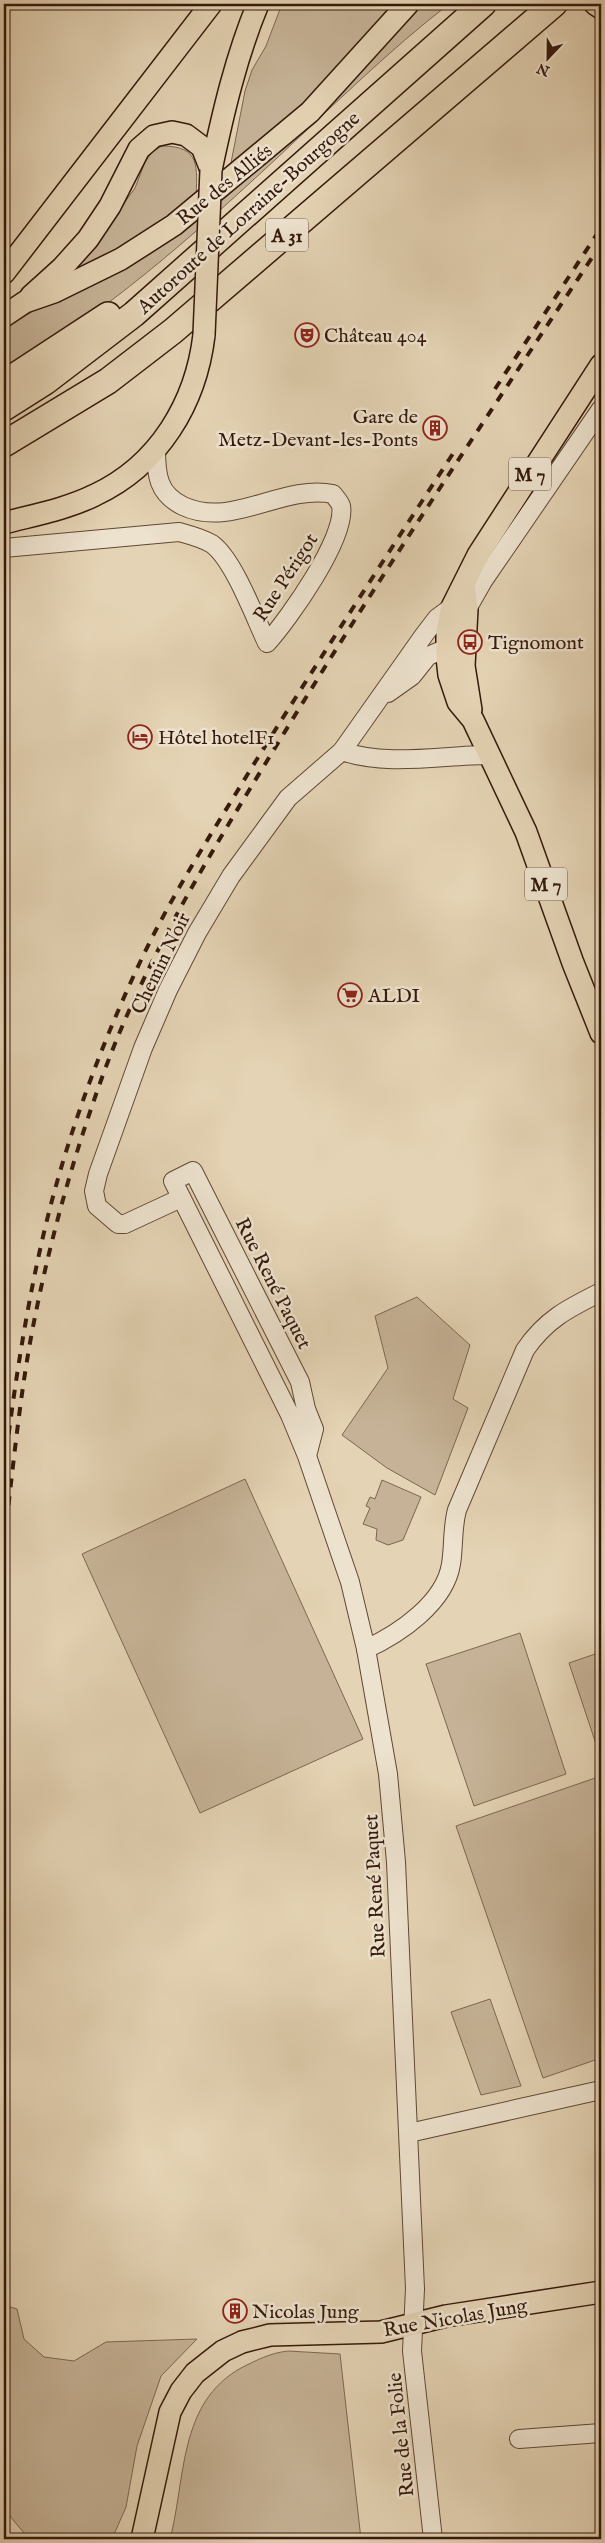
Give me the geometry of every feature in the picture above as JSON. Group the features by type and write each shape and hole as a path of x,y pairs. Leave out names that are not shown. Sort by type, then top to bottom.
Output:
{"highway":[{"name":"Autoroute de Lorraine-Bourgogne","path":"4,408 87,350 187,267 483,4"},
{"name":"Autoroute de Lorraine-Bourgogne","path":"4,444 108,381 173,331 554,4"},
{"path":"4,383 106,316 151,282 187,267"}],"main road":[{"path":"4,273 211,4"},
{"path":"4,523 97,495 121,480 156,449 176,422 193,388 199,370 204,335 211,170 240,52 258,4"},
{"name":"Rue des Alliés","path":"4,316 25,302 54,292 121,259 174,225 310,112 408,4"},
{"path":"595,4 601,8"},
{"path":"25,302 62,268 88,238 110,206 139,149 154,136 172,132 186,135 202,147 211,170"},
{"name":"M 7","path":"601,365 478,555 464,586 449,675 458,702 473,720 530,841 573,963 601,1033"},
{"name":"Rue Nicolas Jung","path":"142,2539 170,2412 181,2391 207,2362 223,2351 242,2342 270,2335 381,2332 446,2316 601,2292"}],"street":[{"name":"Chemin Noir","path":"180,1198 125,1224 118,1224 97,1206 94,1191 98,1174 143,1048 168,990 197,933 236,868 288,798 342,751 437,618 459,608 483,581 601,409"},
{"name":"Rue Périgot","path":"4,548 179,532 194,536 212,545 236,575 267,643 285,624 335,541 341,520 341,505 332,494 309,492 216,514 194,511 172,500 160,487 157,476 156,449"},
{"name":"Chemin Noir","path":"379,699 412,676 428,656 455,644"},
{"path":"342,751 364,757 385,758 489,755"},
{"name":"Rue René Paquet","path":"307,1456 314,1429 306,1409 300,1382 193,1171 173,1181 290,1415 307,1456 350,1582 366,1650 390,1793 396,1862 415,2289 413,2325"},
{"path":"366,1650 399,1631 431,1603 444,1586 451,1565 453,1527 457,1510 529,1344 537,1332 551,1319 601,1292"},
{"path":"409,2133 601,2090"},
{"name":"Rue de la Folie","path":"413,2325 412,2351 433,2539"},
{"path":"519,2439 601,2433"}],"shaded area":[{"path":"282,4 397,4 301,107 229,173 245,91 252,70 266,46"},
{"path":"418,4 449,4 383,59 245,187 147,273 41,350 4,372 4,327 146,250 362,67"},
{"path":"162,146 184,150 194,160 197,177 196,199 95,264 56,280 85,258 135,188 145,162 152,152"},
{"path":"417,1297 470,1345 453,1399 468,1408 435,1495 387,1468 342,1435 388,1368 375,1316"},
{"path":"245,1479 363,1739 200,1813 82,1554"},
{"path":"382,1480 421,1497 403,1540 388,1545 376,1540 377,1529 363,1524 370,1508 366,1506 370,1497 375,1499"},
{"path":"520,1633 566,1774 474,1806 426,1664"},
{"path":"601,1652 601,1759 569,1663"},
{"path":"601,1776 601,2058 543,2078 456,1826"},
{"path":"490,1999 521,2086 481,2095 451,2012"},
{"path":"4,2305 17,2309 24,2339 44,2357 74,2361 106,2342 197,2339 161,2376 137,2446 126,2507 112,2539 29,2539 4,2509"},
{"path":"288,2351 340,2354 361,2539 170,2539 188,2444 195,2422 206,2401 221,2383 241,2368 269,2355"}],"railway":[{"path":"495,389 601,228"},
{"path":"4,1541 27,1358 54,1233 72,1168 104,1072 141,985 184,901 256,778 359,613 601,244"},
{"path":"4,1470 23,1338 50,1208 68,1144 90,1081 128,988 167,910 207,841 376,571 454,452"}],"place":[{"name":"Château 404","path":"307,335"},
{"name":"Gare de Metz-Devant-les-Ponts","path":"435,428"},
{"name":"Tignomont","path":"470,642"},
{"name":"Hôtel hotelF1","path":"140,737"},
{"name":"ALDI","path":"350,995"},
{"name":"Nicolas Jung","path":"235,2311"}]}
